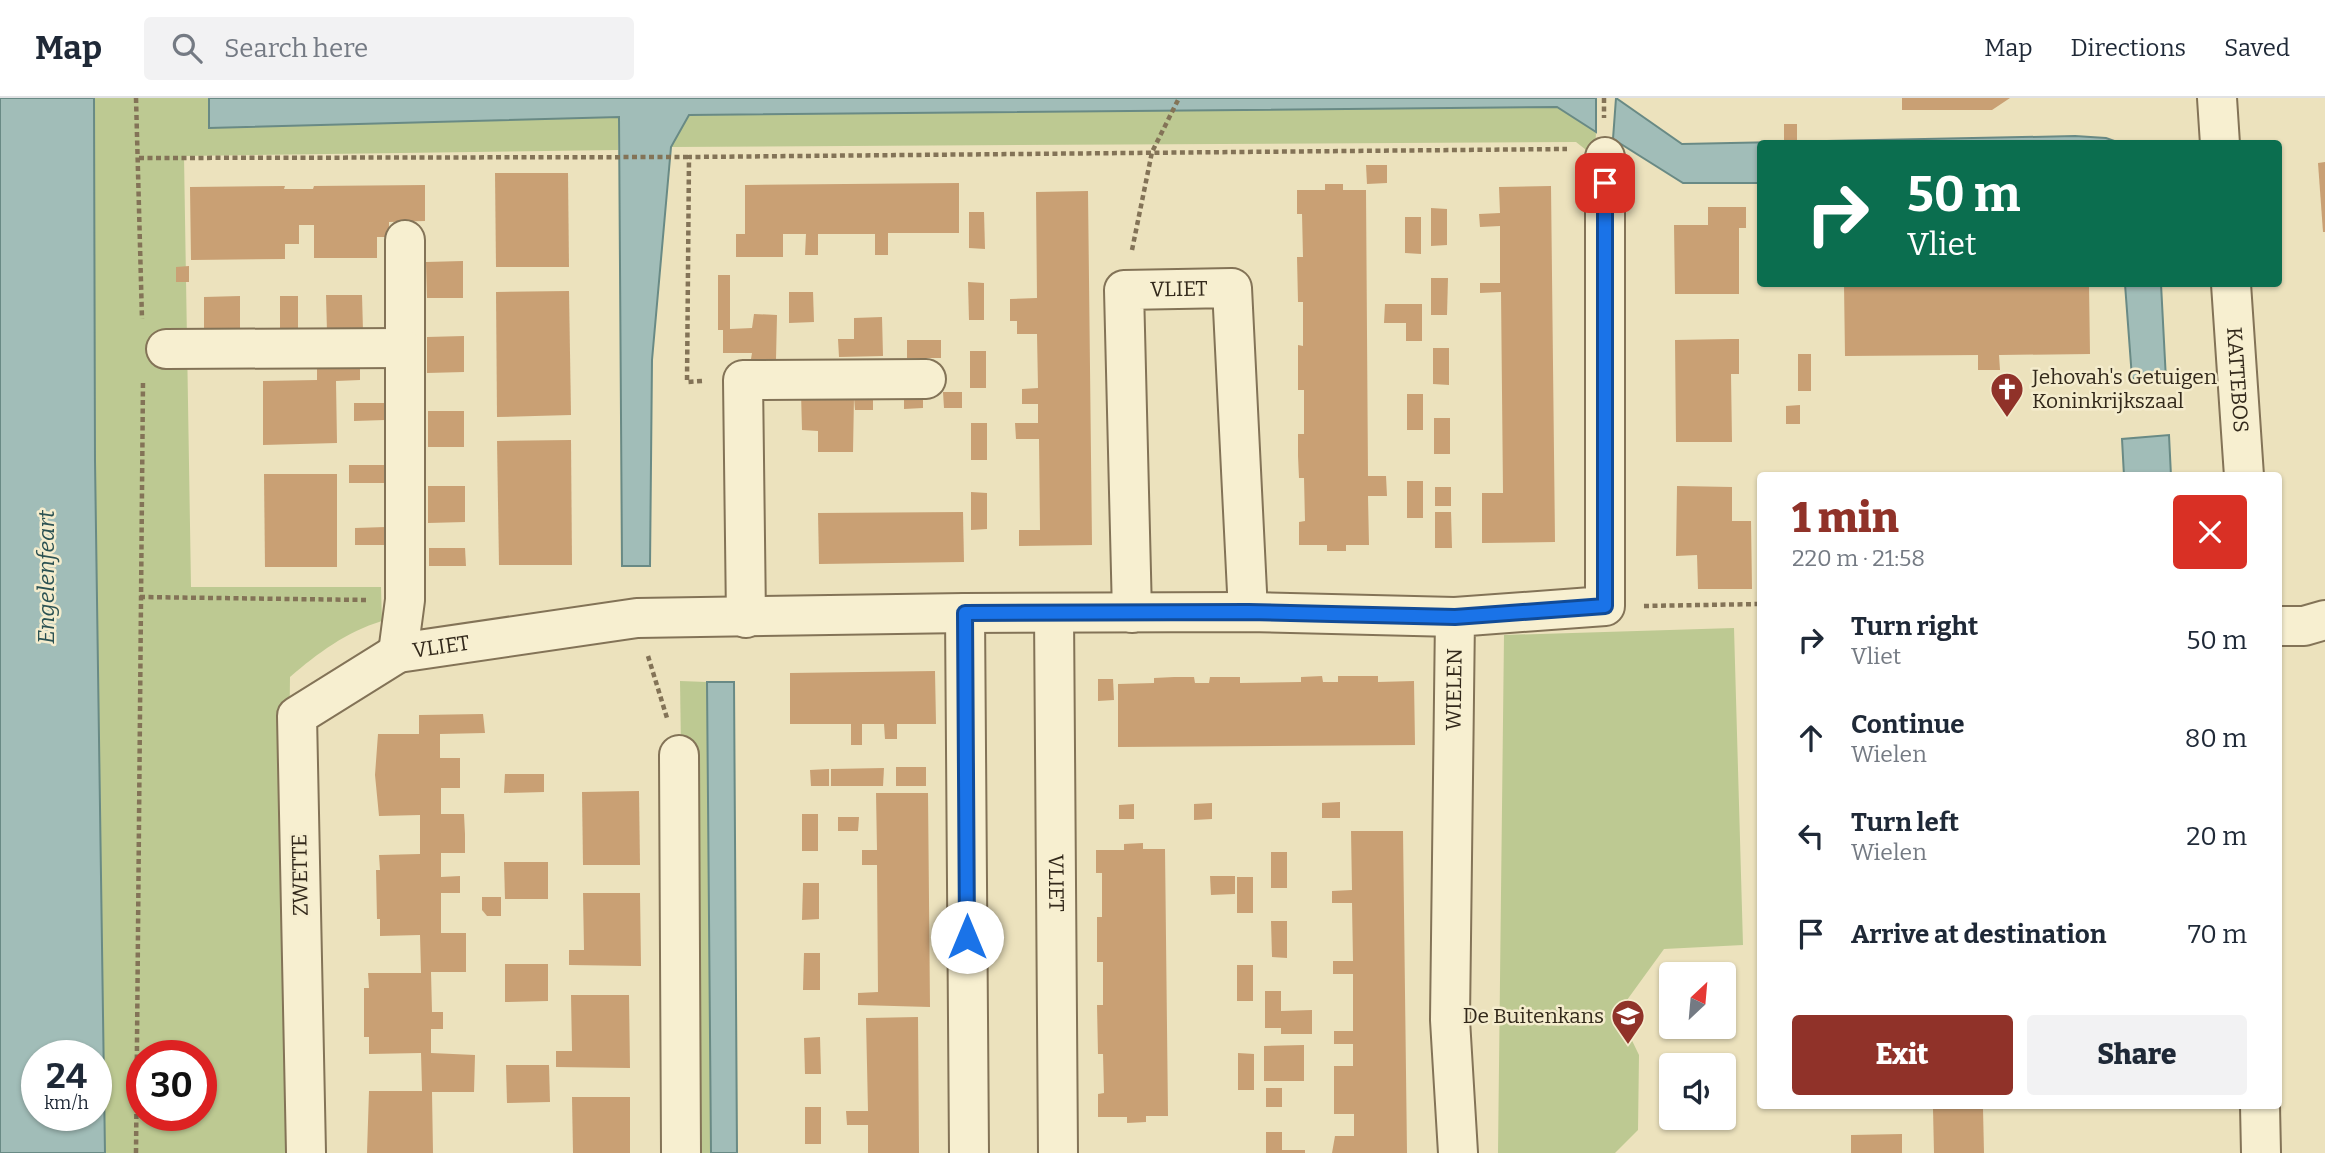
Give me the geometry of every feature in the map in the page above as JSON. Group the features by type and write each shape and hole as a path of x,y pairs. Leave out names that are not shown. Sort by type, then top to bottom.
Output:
{"street":[{"path":"2217,98 2220,140"},
{"path":"1455,617 1605,606 1605,157"},
{"name":"VLIET","path":"405,240 402,348 405,600 398,653 636,618 1248,612 1455,617"},
{"name":"KATTEBOS","path":"2231,287 2244,472"},
{"name":"VLIET","path":"1132,613 1124,290 1232,288 1248,612"},
{"path":"150,349 402,348"},
{"path":"746,618 743,380 926,379"},
{"path":"965,613 969,1153"},
{"name":"VLIET","path":"1054,613 1058,1153"},
{"name":"WIELEN","path":"1455,617 1450,1020 1458,1153"},
{"path":"2282,626 2304,626 2325,620"},
{"name":"ZWETTE","path":"306,1153 297,716 398,653"},
{"path":"678,755 681,1153"},
{"path":"2260,1109 2261,1153"}],"path":[{"path":"136,98 150,349 140,597 136,1153"},
{"path":"1124,290 1152,152 1179,98"},
{"path":"139,158 689,157 1574,149 1594,159 1605,157"},
{"path":"689,157 687,382 743,380"},
{"path":"140,597 405,600"},
{"path":"1605,606 1757,604"},
{"path":"636,618 678,755"}],"green space":[{"path":"94,98 209,98 210,128 619,117 618,150 184,156 191,587 381,587 382,621 333,644 290,677 288,845 294,1153 105,1153 105,1131 112,1131 112,1040 103,1040 96,587"},
{"path":"1557,107 1596,132 1595,157 1576,142 671,147 672,129 689,115"},
{"path":"1734,628 1743,945 1664,949 1627,1000 1624,1024 1639,1055 1638,1130 1615,1153 1498,1153 1504,635"},
{"path":"680,681 707,682 711,1153 687,1153"}],"water":[{"name":"Engelenfeart","path":"0,98 94,98 95,461 103,1040 21,1040 21,1131 105,1131 105,1153 0,1153"},
{"path":"209,98 1596,98 1596,132 1557,107 689,115 671,147 652,360 650,566 622,566 619,117 209,128"},
{"path":"1616,98 1682,144 1757,142 1757,183 1683,183 1613,139"},
{"path":"2075,136 2112,140 1878,140"},
{"path":"2125,287 2161,287 2166,380 2132,378"},
{"path":"2169,435 2171,472 2124,472 2122,439"},
{"path":"707,682 734,682 737,1153 711,1153"}],"building":[{"path":"1902,98 2010,98 1992,110 1902,110"},
{"path":"1784,124 1797,124 1797,140 1784,140"},
{"path":"2325,162 2325,232 2323,232 2318,163"},
{"path":"1366,165 1387,165 1387,183 1367,184"},
{"path":"495,173 568,173 569,267 496,267"},
{"path":"959,183 959,233 888,233 888,255 875,255 875,234 818,234 818,255 805,255 806,234 783,234 783,257 736,257 736,234 745,234 745,185"},
{"path":"1325,184 1343,184 1343,190 1366,190 1368,476 1386,476 1387,496 1368,496 1369,545 1346,545 1346,551 1327,551 1327,545 1299,545 1299,522 1305,521 1304,478 1299,478 1298,456 1298,434 1304,434 1304,390 1298,390 1298,345 1303,346 1303,302 1298,302 1297,257 1303,257 1302,214 1297,214 1297,190 1325,190"},
{"path":"425,185 425,221 389,222 389,237 377,237 377,258 314,258 314,225 299,225 299,244 285,244 285,259 191,260 190,187 285,186 284,189 313,189 314,186"},
{"path":"1551,186 1555,542 1482,543 1482,493 1503,493 1501,292 1480,293 1480,283 1500,283 1500,226 1480,227 1479,214 1500,213 1499,187"},
{"path":"1088,191 1092,545 1019,546 1019,530 1040,530 1039,439 1016,439 1015,423 1038,423 1038,404 1022,404 1022,389 1038,388 1037,334 1017,334 1017,321 1010,321 1010,299 1037,298 1036,192"},
{"path":"1708,207 1746,207 1746,228 1739,228 1739,294 1675,294 1674,225 1708,225"},
{"path":"1431,208 1447,209 1447,245 1431,246"},
{"path":"969,212 984,212 985,249 969,248"},
{"path":"1405,217 1421,217 1421,254 1405,253"},
{"path":"463,261 463,298 427,298 426,262"},
{"path":"189,266 189,282 176,282 176,267"},
{"path":"718,275 730,275 730,329 752,328 754,314 777,315 776,359 751,359 752,353 723,353 723,330 718,330"},
{"path":"1431,278 1448,278 1447,315 1431,315"},
{"path":"968,282 984,283 984,320 969,320"},
{"path":"1844,287 2089,287 2090,354 1999,355 2000,370 1978,370 1978,355 1845,356"},
{"path":"569,291 571,415 497,417 496,292"},
{"path":"789,292 813,292 814,322 789,323"},
{"path":"326,295 362,295 363,331 327,332"},
{"path":"240,296 240,333 204,334 204,297"},
{"path":"280,296 298,296 298,332 280,333"},
{"path":"1385,304 1422,304 1422,341 1406,341 1406,323 1384,323"},
{"path":"882,317 883,356 839,357 838,339 854,339 854,318"},
{"path":"464,336 464,372 427,373 427,337"},
{"path":"1739,339 1739,374 1731,374 1732,442 1676,442 1675,340"},
{"path":"907,340 941,340 941,358 907,358"},
{"path":"1433,348 1449,348 1449,385 1433,384"},
{"path":"970,351 986,351 986,388 970,388"},
{"path":"1798,354 1811,354 1811,391 1798,391"},
{"path":"317,363 360,363 360,380 336,381 337,443 263,445 263,381 317,380"},
{"path":"923,392 923,408 904,409 904,393"},
{"path":"943,392 962,392 962,408 944,408"},
{"path":"801,393 873,393 873,410 855,410 854,397 853,452 818,452 818,431 802,430"},
{"path":"1407,394 1423,394 1423,430 1407,430"},
{"path":"354,403 385,403 385,420 354,421"},
{"path":"1800,405 1800,424 1786,424 1786,406"},
{"path":"428,411 464,411 464,447 428,447"},
{"path":"1434,418 1450,418 1450,454 1434,454"},
{"path":"971,423 987,423 987,460 971,460"},
{"path":"571,440 572,565 499,565 497,441"},
{"path":"349,465 385,465 385,483 349,483"},
{"path":"264,474 337,474 337,567 265,567"},
{"path":"1407,481 1423,481 1423,518 1407,518"},
{"path":"428,486 465,486 465,522 428,523"},
{"path":"1677,486 1732,487 1732,521 1751,521 1752,589 1698,589 1697,555 1676,556"},
{"path":"1435,487 1451,487 1451,506 1435,506"},
{"path":"971,492 987,493 987,529 971,530"},
{"path":"963,512 964,562 819,564 818,513"},
{"path":"1435,512 1451,512 1452,548 1435,548"},
{"path":"386,527 386,545 355,545 355,528"},
{"path":"429,548 465,548 466,566 429,566"},
{"path":"935,671 936,724 897,724 897,739 885,739 884,724 862,724 862,745 851,745 851,724 790,724 790,673"},
{"path":"1322,676 1323,682 1338,682 1338,676 1378,676 1378,682 1414,681 1415,745 1118,747 1118,684 1154,683 1154,678 1174,677 1194,677 1195,683 1209,683 1210,677 1240,677 1240,683 1301,682 1301,677"},
{"path":"1098,679 1113,679 1114,700 1098,701"},
{"path":"483,714 485,733 440,734 440,758 460,758 460,788 441,788 441,814 464,814 465,834 465,853 441,853 441,877 460,876 460,893 441,893 441,933 466,933 466,972 431,972 432,1012 443,1012 443,1029 431,1029 431,1053 475,1055 474,1092 432,1092 433,1153 367,1153 369,1091 422,1091 421,1053 369,1054 369,1037 364,1037 364,988 369,988 368,973 421,973 420,935 380,936 376,870 380,870 379,855 420,854 420,815 379,816 375,775 378,734 419,734 419,715"},
{"path":"896,767 926,767 926,786 896,786"},
{"path":"884,768 883,786 831,786 831,769"},
{"path":"829,769 829,786 811,786 810,770"},
{"path":"505,774 544,774 544,792 504,793"},
{"path":"639,791 640,865 583,865 582,792"},
{"path":"876,793 928,793 930,1007 858,1005 858,993 878,992 877,865 862,865 862,850 877,850"},
{"path":"1340,802 1340,818 1322,818 1322,803"},
{"path":"1212,803 1212,819 1194,820 1194,804"},
{"path":"1134,804 1134,819 1119,819 1119,805"},
{"path":"802,814 818,814 818,851 802,851"},
{"path":"838,817 859,817 858,831 838,831"},
{"path":"1351,831 1403,831 1407,1153 1332,1153 1335,1136 1354,1136 1354,1114 1334,1114 1334,1066 1353,1066 1353,1044 1334,1044 1334,1031 1353,1031 1353,974 1333,974 1333,961 1353,961 1352,903 1332,903 1332,891 1352,890"},
{"path":"1143,843 1143,849 1165,849 1168,1116 1146,1116 1146,1122 1127,1123 1127,1117 1098,1117 1098,1094 1104,1093 1103,1054 1098,1054 1097,1005 1103,1005 1103,962 1097,962 1097,917 1102,917 1102,873 1096,873 1096,850 1124,850 1124,844"},
{"path":"1271,852 1287,852 1287,888 1271,888"},
{"path":"504,862 548,862 548,899 505,899"},
{"path":"1210,876 1235,876 1235,894 1211,895"},
{"path":"1237,877 1253,877 1253,913 1237,913"},
{"path":"803,883 819,883 819,919 802,920"},
{"path":"583,893 640,893 641,966 569,965 569,950 584,950"},
{"path":"482,897 501,897 501,916 487,916 482,910"},
{"path":"1271,921 1287,921 1287,958 1272,957"},
{"path":"804,953 820,953 820,990 803,990"},
{"path":"505,964 548,964 548,1001 505,1002"},
{"path":"1237,965 1253,965 1253,1001 1237,1001"},
{"path":"1265,991 1281,991 1281,1011 1312,1010 1312,1034 1281,1034 1281,1028 1265,1028"},
{"path":"571,995 629,995 630,1068 556,1067 556,1051 572,1051"},
{"path":"918,1017 919,1153 868,1153 868,1125 847,1125 846,1111 868,1111 866,1018"},
{"path":"820,1037 821,1074 805,1074 804,1038"},
{"path":"1304,1045 1304,1081 1264,1081 1264,1046"},
{"path":"1238,1053 1254,1054 1254,1090 1238,1090"},
{"path":"506,1065 549,1065 550,1102 507,1103"},
{"path":"1266,1088 1282,1088 1282,1107 1266,1107"},
{"path":"572,1097 630,1097 630,1153 573,1153"},
{"path":"805,1107 821,1107 821,1144 805,1144"},
{"path":"1933,1109 1983,1109 1984,1153 1934,1153"},
{"path":"1266,1132 1282,1132 1282,1150 1305,1150 1305,1153 1266,1153"},
{"path":"1902,1134 1902,1153 1851,1153 1851,1135"}],"place":[{"name":"Jehovah's Getuigen Koninkrijkszaal","path":"2007,419"},
{"name":"De Buitenkans","path":"1628,1046"}],"route":[{"path":"967,937 965,613 1248,612 1455,617 1605,606 1605,183"}]}
